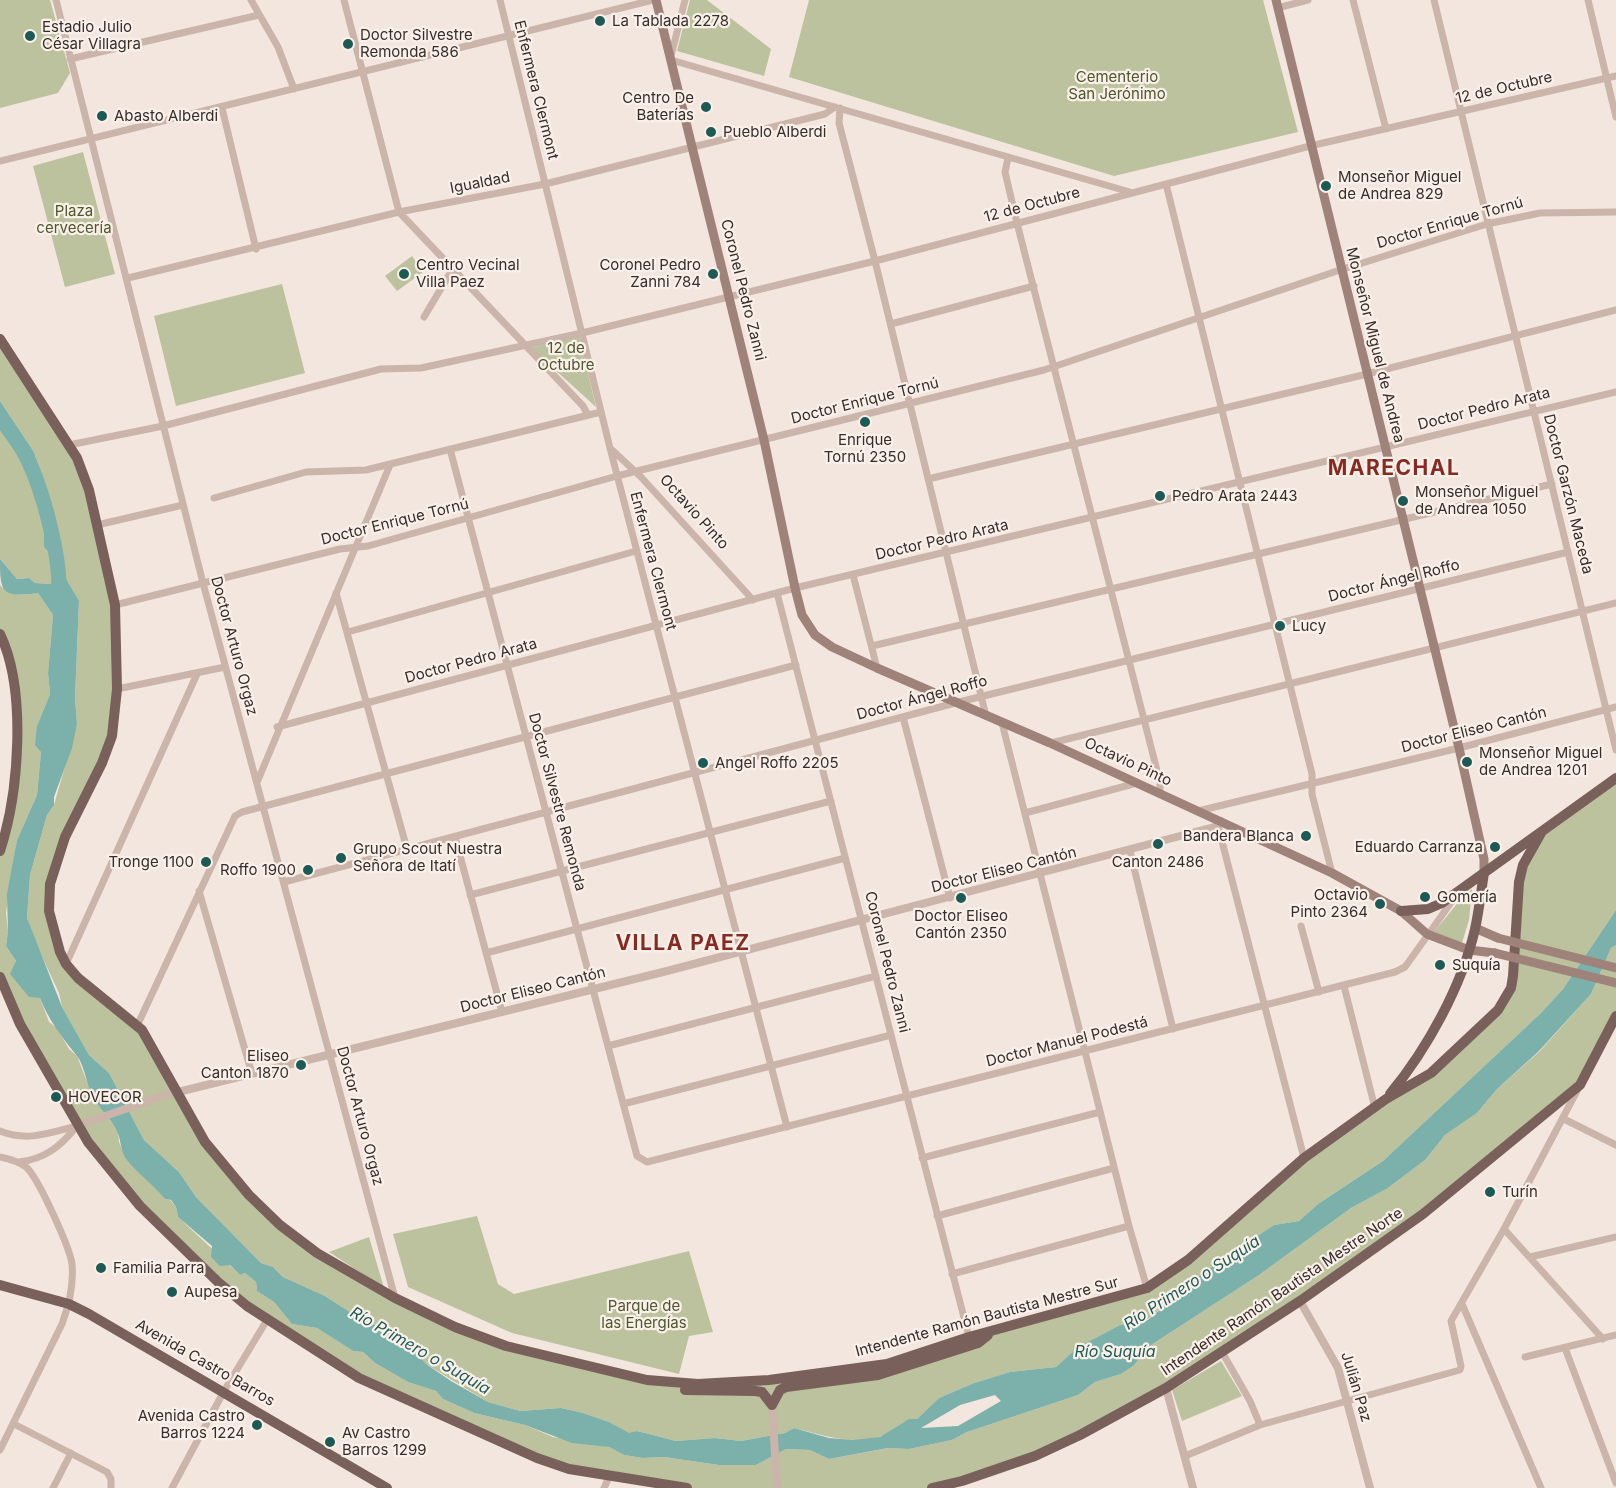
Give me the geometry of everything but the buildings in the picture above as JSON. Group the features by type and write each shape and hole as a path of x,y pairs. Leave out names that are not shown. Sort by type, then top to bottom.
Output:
{"main road":[{"name":"Coronel Pedro Zanni","path":"654,0 671,59 764,440 795,588"},
{"name":"Monseñor Miguel de Andrea","path":"1276,4 1459,748 1484,859 1484,873"},
{"name":"Intendente Ramón Bautista Mestre Sur","path":"0,339 69,445 84,474 115,605 117,689 109,747 65,837 50,884 49,910 66,964 91,990 145,1035 215,1156 249,1196 280,1225 317,1253 395,1298 456,1327 506,1346 647,1380 698,1384 769,1380 863,1368 900,1360 969,1337 1147,1288 1188,1260 1304,1158 1386,1099 1431,1073 1498,1010 1506,998 1513,976 1523,865 1540,833"},
{"name":"Octavio Pinto","path":"795,588 802,615 815,635 832,647 1050,743 1198,811 1219,823 1332,873 1401,911 1427,934 1469,950 1495,953 1616,983"},
{"path":"0,634 16,713 13,801 0,851"},
{"name":"Intendente Ramón Bautista Mestre Sur","path":"1386,1099 1426,1044 1469,950 1484,873 1616,778"},
{"path":"1401,911 1428,909 1484,873"},
{"path":"1475,928 1498,938 1616,968"},
{"path":"0,977 20,1024 82,1124 152,1218 231,1294 267,1320 359,1378 561,1467 687,1488"},
{"name":"Intendente Ramón Bautista Mestre Norte","path":"932,1488 963,1484 1035,1456 1080,1435 1166,1388 1300,1301 1423,1214 1580,1084 1616,1016"},
{"name":"Avenida Castro Barros","path":"0,1285 69,1304 224,1391 387,1488"},
{"path":"647,1380 682,1390 755,1390 762,1392 772,1403 780,1390 786,1387 878,1375 978,1343 990,1332"}],"street":[{"name":"Doctor Arturo Orgaz","path":"56,0 128,278 203,583 258,780 395,1298"},
{"path":"251,0 278,48 294,88"},
{"path":"344,0 399,212 584,406 588,415"},
{"name":"Enfermera Clermont","path":"500,0 636,551 788,1127"},
{"path":"0,161 654,0"},
{"path":"685,0 671,59 1132,192"},
{"path":"1276,4 1308,0"},
{"path":"1353,0 1386,129"},
{"name":"Doctor Garzón Maceda","path":"1434,0 1513,335 1569,552 1616,750"},
{"path":"1588,0 1616,117"},
{"path":"70,59 259,15"},
{"name":"12 de Octubre","path":"69,445 164,426 381,369 421,368 582,333 876,261 1310,146 1616,76"},
{"path":"838,107 839,123 876,261 986,716"},
{"name":"Igualdad","path":"128,278 256,249 399,212 545,184 825,114 838,107"},
{"path":"222,108 256,249"},
{"path":"1008,158 1005,172 1017,223 1129,660 1160,794"},
{"path":"1166,184 1312,774 1312,794 1332,873"},
{"name":"Doctor Enrique Tornú","path":"115,605 355,548 635,471 1054,366 1340,270 1487,224 1540,213 1616,212"},
{"path":"424,317 452,270"},
{"path":"891,324 1034,286"},
{"path":"928,479 1367,374 1616,310"},
{"name":"Doctor Pedro Arata","path":"278,727 795,588 1616,392"},
{"path":"214,498 306,472 352,472 390,465 601,412"},
{"name":"Octavio Pinto","path":"610,448 635,471 753,600"},
{"name":"Doctor Silvestre Remonda","path":"450,449 623,1104 637,1156 641,1160"},
{"path":"258,780 278,727 390,465"},
{"path":"872,646 964,626 1552,484"},
{"path":"97,525 183,505"},
{"path":"348,632 636,551"},
{"name":"Doctor Ángel Roffo","path":"285,882 981,696 1569,552"},
{"path":"853,574 877,668"},
{"path":"336,593 406,849"},
{"name":"Coronel Pedro Zanni","path":"777,593 969,1337"},
{"path":"1050,743 1616,603"},
{"path":"137,1026 235,816 264,806 796,664"},
{"path":"117,689 225,667"},
{"path":"66,964 197,674"},
{"name":"Doctor Eliseo Cantón","path":"1198,811 1459,748 1616,707"},
{"path":"903,717 950,897"},
{"path":"1002,723 1114,1168 1147,1288"},
{"path":"1025,813 1137,783"},
{"path":"470,895 831,801"},
{"path":"1219,823 1304,1158"},
{"name":"Doctor Eliseo Cantón","path":"82,1124 176,1092 593,989 1130,851 1219,823"},
{"path":"455,837 501,1012"},
{"path":"1130,851 1173,1029"},
{"path":"486,953 845,858"},
{"name":"Doctor Manuel Podestá","path":"641,1160 647,1162 788,1127 1395,972 1405,967 1461,889"},
{"path":"199,891 252,1074"},
{"path":"1301,926 1319,992"},
{"path":"608,1046 876,976"},
{"path":"1344,986 1375,1108"},
{"path":"623,1104 891,1035"},
{"path":"1185,1456 1260,1425 1347,1399 1456,1372 1461,1366 1450,1326 1580,1084"},
{"path":"922,1158 1100,1112"},
{"path":"1563,1119 1616,1145"},
{"path":"0,1131 31,1138 82,1124"},
{"path":"0,1157 19,1162 41,1158 66,1140 82,1124"},
{"path":"0,1450 69,1304 72,1269 67,1247 35,1178 19,1162"},
{"path":"937,1216 1114,1168"},
{"path":"952,1274 1129,1226"},
{"path":"1504,1229 1603,1338"},
{"path":"1530,1257 1616,1237"},
{"name":"Julián Paz","path":"1300,1301 1334,1357 1370,1488"},
{"path":"1462,1304 1541,1488"},
{"path":"172,1488 224,1391 267,1320"},
{"path":"1525,1357 1616,1335"},
{"path":"1566,1348 1616,1483"},
{"path":"1222,1352 1250,1401 1260,1425"},
{"path":"1166,1388 1193,1488"},
{"path":"772,1403 777,1488"},
{"path":"14,1424 110,1475 111,1488"},
{"path":"53,1488 70,1453"},
{"path":"604,1488 610,1475"}],"green space":[{"name":"Estadio Julio César Villagra","path":"0,0 50,0 70,73 58,93 0,108"},
{"path":"690,0 707,0 771,49 764,76 677,51"},
{"name":"Cementerio San Jerónimo","path":"809,0 1263,0 1298,132 1114,176 789,77"},
{"name":"Plaza cervecería","path":"83,152 115,274 65,287 33,166"},
{"name":"Centro Vecinal Villa Paez","path":"412,256 423,272 397,291 385,276"},
{"path":"282,284 305,373 176,406 154,316"},
{"name":"12 de Octubre","path":"579,336 596,407 531,348"},
{"path":"0,339 77,458 113,594 112,736 81,807 49,897 66,964 142,1030 205,1142 280,1225 395,1298 506,1346 682,1383 863,1368 1147,1288 1291,1168 1422,1079 1506,998 1519,882 1541,833 1616,778 1616,910 1563,989 1541,1013 1383,1161 1318,1204 1299,1221 1274,1225 1239,1248 1199,1276 1147,1320 1120,1325 1078,1347 1056,1367 1010,1372 974,1383 939,1398 917,1419 906,1421 879,1437 857,1440 836,1438 794,1428 785,1433 741,1441 715,1438 676,1441 637,1431 629,1434 609,1422 561,1408 520,1411 488,1402 426,1364 409,1343 359,1318 325,1296 283,1277 273,1267 261,1263 196,1197 179,1172 144,1140 109,1073 89,1055 62,1007 59,993 32,935 27,918 30,875 47,815 54,805 77,724 75,698 79,602 65,577 52,508 34,452 0,401"},
{"path":"0,425 38,481 42,495 44,547 58,564 51,584 35,583 29,578 17,579 0,559"},
{"path":"0,585 8,592 22,595 38,593 53,615 48,673 50,694 37,726 41,752 37,795 17,840 6,913 8,931 6,946 40,998 49,1022 57,1028 69,1049 77,1056 93,1097 118,1131 119,1142 126,1159 152,1182 165,1199 170,1200 176,1207 178,1217 240,1275 245,1273 256,1282 257,1291 274,1302 292,1324 317,1328 353,1351 363,1352 375,1363 408,1382 436,1391 443,1399 474,1413 525,1425 553,1437 609,1447 624,1455 643,1458 664,1457 719,1465 756,1465 786,1449 810,1450 829,1459 889,1448 909,1449 952,1440 967,1432 1078,1395 1095,1382 1121,1374 1134,1364 1148,1347 1259,1275 1351,1208 1388,1188 1425,1160 1445,1135 1477,1113 1497,1089 1539,1052 1591,994 1611,948 1616,945 1616,1016 1580,1085 1494,1158 1300,1301 1080,1435 932,1488 687,1488 569,1469 383,1390 279,1329 152,1218 88,1142 0,977 0,851 7,831 16,713 0,634"},
{"path":"1472,889 1469,920 1462,943 1434,932 1465,894"},
{"name":"Parque de las Energías","path":"477,1216 498,1284 514,1294 689,1251 713,1332 689,1336 679,1374 512,1333 408,1287 393,1234"},
{"path":"369,1237 384,1288 329,1252"},
{"path":"1221,1361 1242,1396 1182,1421 1172,1390"}],"water":[{"name":"Río Suquía","path":"0,401 34,452 52,508 65,577 79,601 75,698 77,724 72,748 54,797 54,805 47,815 30,875 27,918 62,1007 89,1055 109,1073 144,1140 179,1172 196,1197 261,1263 273,1267 283,1277 325,1296 359,1318 409,1343 426,1364 488,1402 520,1411 561,1408 609,1422 629,1433 637,1431 676,1441 715,1438 741,1441 785,1433 794,1428 829,1438 853,1440 880,1437 909,1419 917,1419 939,1398 974,1383 1010,1372 1056,1367 1078,1347 1120,1325 1148,1320 1199,1276 1239,1248 1274,1225 1299,1221 1318,1204 1383,1161 1541,1013 1563,989 1616,910 1616,945 1611,948 1591,994 1538,1052 1497,1089 1477,1113 1445,1135 1425,1160 1388,1188 1351,1208 1259,1275 1148,1347 1134,1365 1121,1374 1095,1382 1078,1395 967,1432 952,1440 909,1449 888,1448 829,1459 810,1450 786,1449 756,1465 719,1465 664,1457 643,1458 624,1455 609,1447 572,1443 525,1425 474,1413 443,1399 436,1391 408,1382 375,1363 363,1352 353,1351 317,1328 292,1324 274,1302 257,1291 256,1282 245,1273 240,1275 230,1265 220,1266 211,1257 212,1246 178,1217 176,1207 171,1200 165,1199 126,1159 116,1129 91,1094 80,1061 52,1021 40,998 29,997 10,974 16,961 6,946 7,894 17,840 37,795 41,752 35,745 37,726 50,694 48,673 53,615 38,593 16,594 5,590 2,586 0,559 17,579 29,578 35,583 51,584 58,564 44,547 42,495 38,481 0,425","holes":["995,1395 1001,1401 958,1426 921,1428 960,1405"]}],"waterway":[{"name":"Río Primero o Suquía","path":"0,417 25,454 34,473 53,540 59,586"}],"place":[{"name":"La Tablada 2278","path":"600,21"},
{"name":"Estadio Julio César Villagra","path":"30,36"},
{"name":"Doctor Silvestre Remonda 586","path":"348,44"},
{"name":"Centro De Baterías","path":"706,107"},
{"name":"Abasto Alberdi","path":"102,116"},
{"name":"Pueblo Alberdi","path":"711,132"},
{"name":"Monseñor Miguel de Andrea 829","path":"1326,186"},
{"name":"Centro Vecinal Villa Paez","path":"404,274"},
{"name":"Coronel Pedro Zanni 784","path":"713,274"},
{"name":"Enrique Tornú 2350","path":"865,422"},
{"name":"Pedro Arata 2443","path":"1160,496"},
{"name":"Monseñor Miguel de Andrea 1050","path":"1403,501"},
{"name":"Lucy","path":"1280,626"},
{"name":"Monseñor Miguel de Andrea 1201","path":"1467,762"},
{"name":"Angel Roffo 2205","path":"703,763"},
{"name":"Bandera Blanca","path":"1306,836"},
{"name":"Canton 2486","path":"1158,844"},
{"name":"Eduardo Carranza","path":"1495,847"},
{"name":"Grupo Scout Nuestra Señora de Itatí","path":"341,858"},
{"name":"Tronge 1100","path":"206,862"},
{"name":"Roffo 1900","path":"308,870"},
{"name":"Gomería","path":"1425,897"},
{"name":"Doctor Eliseo Cantón 2350","path":"961,898"},
{"name":"Octavio Pinto 2364","path":"1380,904"},
{"name":"Suquía","path":"1440,965"},
{"name":"Eliseo Canton 1870","path":"301,1065"},
{"name":"HOVECOR","path":"56,1097"},
{"name":"Turín","path":"1490,1192"},
{"name":"Familia Parra","path":"101,1268"},
{"name":"Aupesa","path":"172,1292"},
{"name":"Avenida Castro Barros 1224","path":"257,1425"},
{"name":"Av Castro Barros 1299","path":"330,1442"}],"district":[{"name":"MARECHAL","path":"1394,469"},
{"name":"VILLA PAEZ","path":"683,944"}]}
